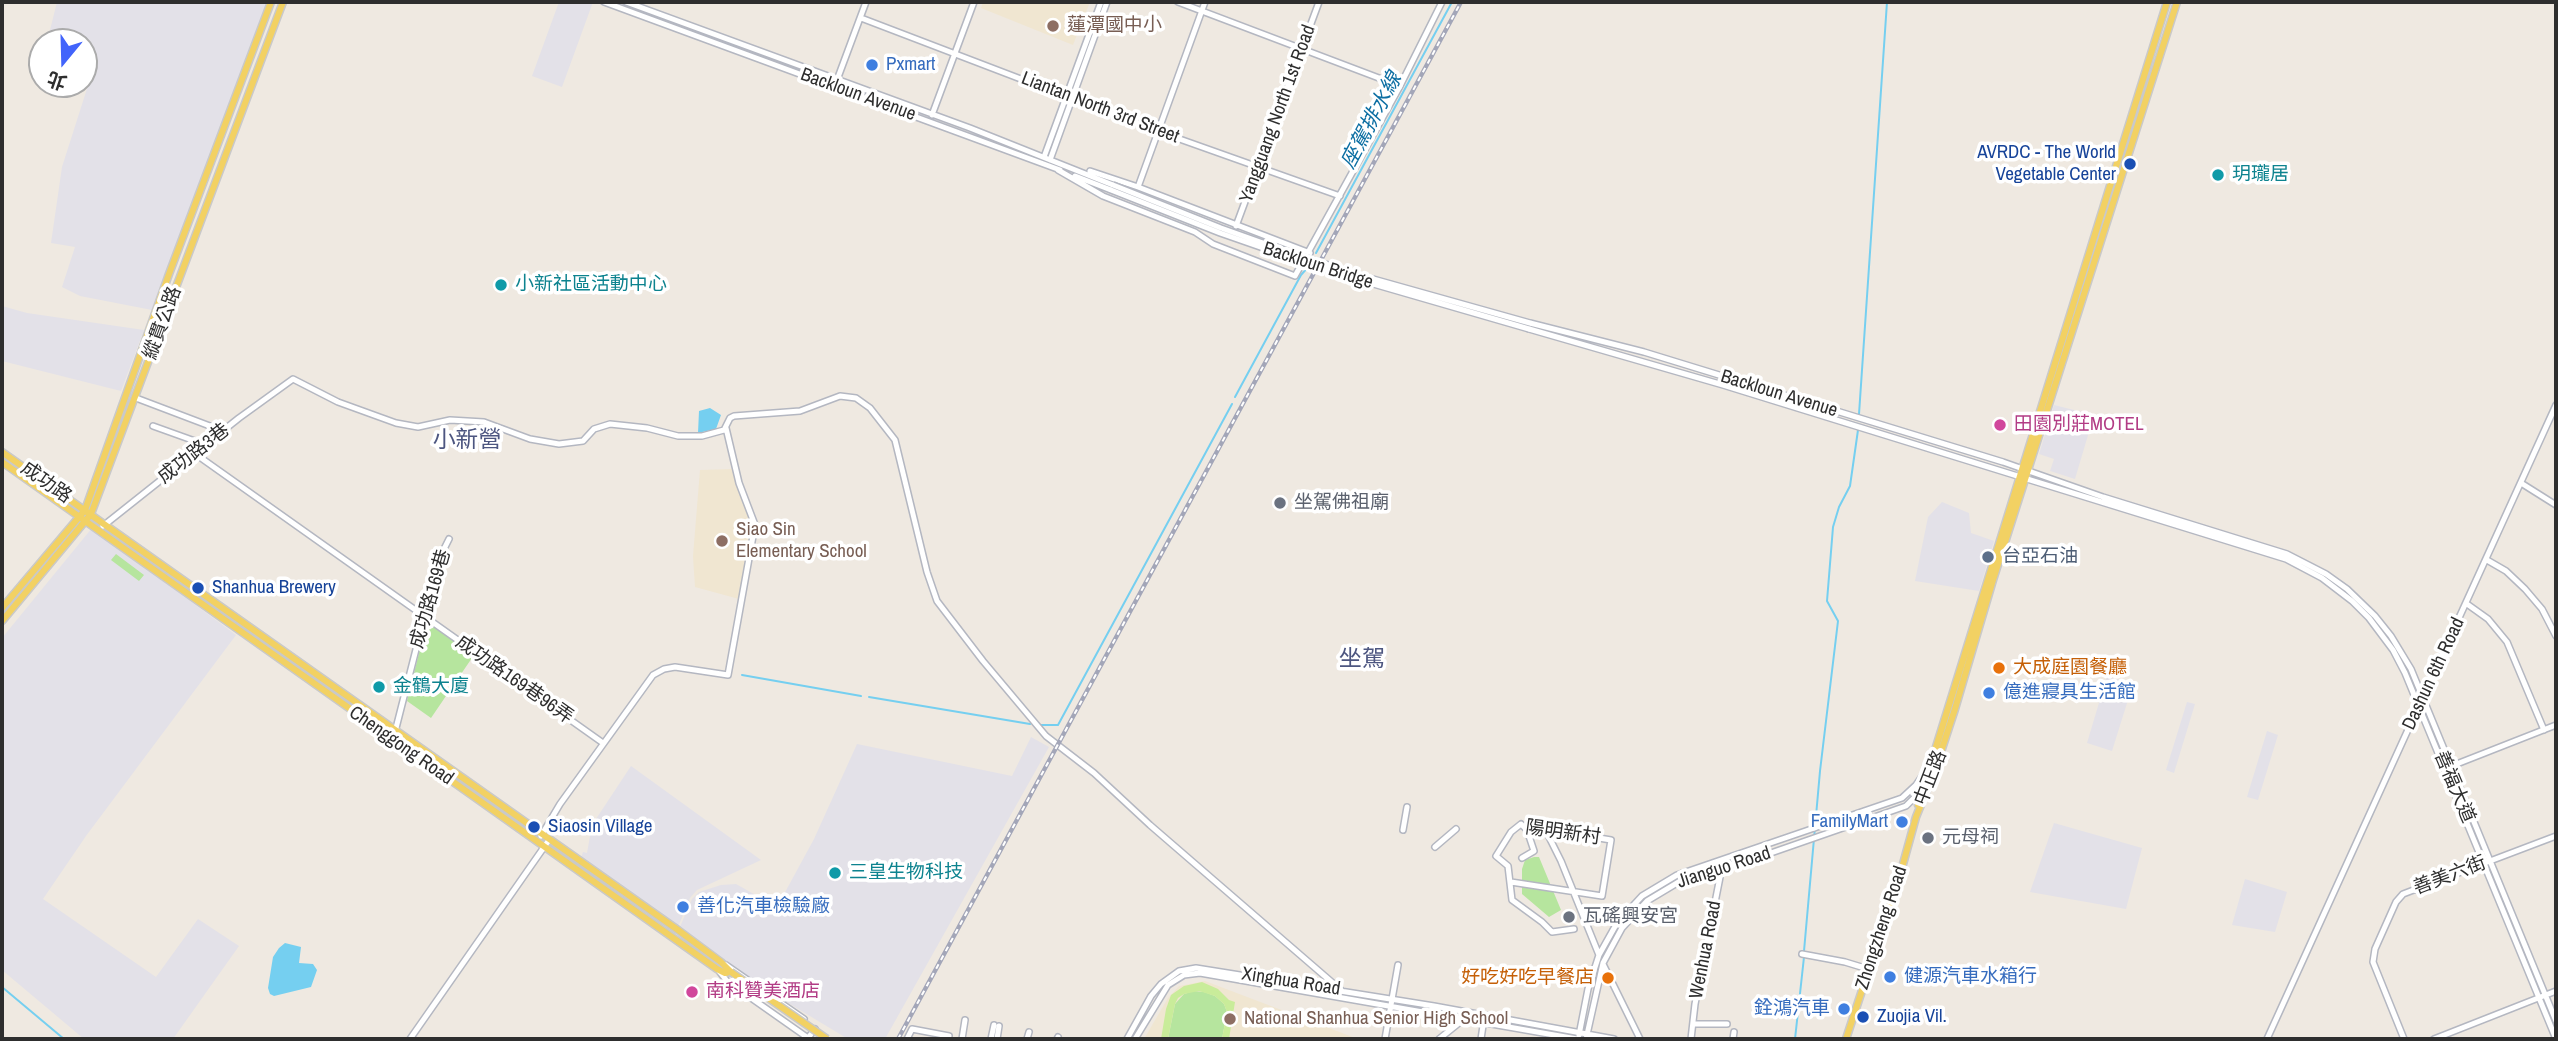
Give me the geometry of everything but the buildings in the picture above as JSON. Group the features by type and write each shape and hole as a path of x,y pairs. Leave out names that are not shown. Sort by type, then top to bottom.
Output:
{"main road":[{"name":"縱貫公路","path":"88,512 169,274 271,2"},
{"name":"縱貫公路","path":"2,608 88,512 136,398 283,2"},
{"path":"2023,473 2167,2"},
{"path":"2023,473 2177,2"},
{"name":"成功路","path":"2,452 88,512"},
{"name":"成功路","path":"2,462 82,519"},
{"name":"中正路","path":"1916,817 2023,473"},
{"name":"Chenggong Road","path":"88,512 550,840 719,965"},
{"name":"縱貫公路","path":"2,621 82,519"},
{"name":"Chenggong Road","path":"82,519 544,848 827,1039"},
{"name":"中正路","path":"1916,817 1919,794 1931,769"},
{"name":"Zhongzheng Road","path":"1846,1039 1900,876 1916,817"}],"street":[{"name":"Backloun Avenue","path":"604,2 933,115 1062,163 1112,187"},
{"name":"Backloun Avenue","path":"626,2 1044,165 1112,187"},
{"path":"836,83 866,2"},
{"path":"933,115 974,2"},
{"path":"1044,165 1101,2"},
{"path":"1069,96 1107,2"},
{"path":"1178,2 1400,86"},
{"path":"1138,187 1205,2"},
{"name":"Yangguang North 1st Road","path":"1236,226 1319,2"},
{"path":"1058,170 1102,196 1195,232 1213,244 1295,276 1400,86 1442,2"},
{"name":"Liantan North 3rd Street","path":"861,18 1157,131 1340,196"},
{"path":"1062,163 1138,187 1310,253"},
{"name":"Backloun Bridge","path":"1112,187 1301,256 1530,326"},
{"name":"Backloun Avenue","path":"1530,326 1644,352 1858,418 2023,473"},
{"name":"Backloun Avenue","path":"1530,326 1857,426 2023,473"},
{"name":"成功路3巷","path":"99,531 104,524 194,453 293,379 338,402 396,422 418,427 450,420 484,422 522,437 555,444 583,442 594,429 605,424 648,428 685,436 705,436 726,428"},
{"path":"537,842 560,804 649,679 658,672 675,667 729,675 755,526 738,483 726,428 733,416 800,411 843,396 856,398 867,405 897,444 926,572 937,601 983,661 1046,736 1094,773 1342,991"},
{"path":"136,398 223,431"},
{"name":"Dashun 6th Road","path":"2267,1039 2556,407"},
{"path":"153,426 206,445"},
{"name":"成功路169巷96弄","path":"194,453 603,743"},
{"name":"善福大道","path":"2023,473 2287,554 2315,567 2357,598 2383,626 2405,657 2556,1021"},
{"name":"善福大道","path":"2023,473 2286,559 2312,571 2342,593 2377,628 2399,661 2449,767"},
{"path":"2521,483 2556,505"},
{"name":"成功路169巷","path":"391,739 439,559 449,539"},
{"path":"2487,560 2506,571 2525,589 2542,609 2556,636"},
{"path":"2467,604 2488,619 2507,642 2543,730"},
{"path":"2449,767 2556,725"},
{"name":"Jianguo Road","path":"1582,1037 1602,963 1622,928 1647,901 1682,880 1721,864 1902,797 1931,769"},
{"name":"Jianguo Road","path":"1582,1037 1588,989 1599,955 1617,923 1642,896 1677,875 1813,837 1906,806 1919,794"},
{"path":"1403,830 1407,807"},
{"name":"陽明新村","path":"1511,882 1602,896 1611,840 1545,829 1527,830 1521,824 1511,832 1496,856 1508,866 1512,900 1552,932 1574,929"},
{"path":"1435,847 1456,829"},
{"path":"1545,829 1561,861 1602,963 1640,1039"},
{"path":"1522,858 1534,851 1527,830"},
{"name":"善美六街","path":"2404,1039 2373,962 2375,949 2396,902 2403,894 2556,836"},
{"path":"410,1039 550,840"},
{"name":"善福大道","path":"2488,862 2556,1039"},
{"name":"Wenhua Road","path":"1691,1039 1721,864"},
{"path":"1802,954 1868,969"},
{"name":"Chenggong Road","path":"719,965 816,1028 808,1038 727,981 719,965"},
{"path":"1385,1039 1398,965"},
{"name":"Xinghua Road","path":"1127,1039 1157,988 1170,976 1187,969 1213,970 1342,991 1465,1019 1484,1019"},
{"name":"Xinghua Road","path":"1135,1039 1165,988 1180,977 1194,973 1392,1002 1582,1037 1614,1039"},
{"path":"2434,1039 2556,991"},
{"path":"1439,1039 1465,1019"},
{"path":"1481,1039 1484,1019"},
{"path":"962,1039 965,1020"},
{"path":"1694,1024 1727,1024"},
{"path":"991,1039 997,1026 997,1039"},
{"path":"907,1039 912,1029 949,1035"},
{"path":"1027,1039 1029,1032"}],"shaded area":[{"path":"57,2 268,2 152,310 80,296 62,287 75,247 51,243 62,167 84,98 98,98 98,28 50,28"},
{"path":"559,2 593,2 562,87 532,76"},
{"name":"蓮潭國中小","path":"983,2 1090,2 1073,45 981,8"},
{"path":"2,306 27,313 144,330 121,391 2,361"},
{"path":"2054,405 2094,415 2075,479 2050,471 2054,459 2039,454"},
{"name":"Siao Sin Elementary School","path":"733,469 739,494 753,526 739,599 695,587 693,556 700,470"},
{"path":"1942,502 1969,513 1971,533 1994,541 1979,591 1915,581 1928,517"},
{"name":"Shanhua Brewery","path":"92,528 236,635 86,836 43,899 156,977 198,919 239,946 173,1039 84,1039 2,970 2,638"},
{"path":"2107,676 2133,684 2112,751 2087,743"},
{"path":"2187,702 2195,704 2174,773 2166,770"},
{"path":"2267,731 2278,735 2258,800 2247,797"},
{"path":"1031,737 1049,747 885,1039 848,1039 770,992 679,929 692,899 699,892 721,885 736,884 777,907 814,839 857,744 1012,776"},
{"path":"631,766 761,860 697,890 690,898 678,927 581,858 583,852 587,853 592,825"},
{"path":"2054,823 2142,848 2126,909 2030,892"},
{"path":"2245,879 2287,892 2275,932 2232,925"},
{"name":"National Shanhua Senior High School","path":"1205,981 1358,1039 1144,1039 1168,998 1179,986"}],"green space":[{"path":"116,554 144,575 139,581 111,560"},
{"path":"427,621 474,655 431,718 407,701"},
{"path":"1539,857 1561,910 1549,917 1522,894 1522,869 1525,860"},
{"path":"1202,982 1218,989 1235,1002 1229,1039 1222,1039 1227,1012 1224,1004 1215,996 1199,991 1178,998 1168,1039 1161,1039 1171,995 1184,986"},
{"path":"1194,991 1215,996 1224,1004 1227,1012 1222,1039 1168,1039 1175,1004 1184,994"}],"water":[{"path":"710,408 721,415 716,429 698,433 699,411"},
{"path":"285,943 301,947 299,963 313,964 317,970 311,987 274,996 268,988 273,957"}],"waterway":[{"name":"座駕排水線","path":"1316,253 1452,2"},
{"path":"1859,414 1887,2"},
{"path":"1235,397 1301,275 1308,267"},
{"path":"1041,725 1058,725 1232,404"},
{"path":"1804,951 1820,771 1838,621 1827,601 1833,527 1839,507 1850,486 1858,430"},
{"path":"742,675 861,696"},
{"path":"869,697 1030,724"},
{"path":"1795,1039 1804,957"},
{"path":"2,987 64,1039"}],"railway":[{"path":"898,1039 1461,2"}],"place":[{"name":"蓮潭國中小","path":"1053,26"},
{"name":"Pxmart","path":"872,65"},
{"name":"AVRDC - The World Vegetable Center","path":"2130,164"},
{"name":"玥瓏居","path":"2218,175"},
{"name":"小新社區活動中心","path":"501,285"},
{"name":"田園別莊MOTEL","path":"2000,425"},
{"name":"坐駕佛祖廟","path":"1280,503"},
{"name":"Siao Sin Elementary School","path":"722,541"},
{"name":"台亞石油","path":"1988,557"},
{"name":"Shanhua Brewery","path":"198,588"},
{"name":"大成庭園餐廳","path":"1999,668"},
{"name":"金鶴大廈","path":"379,687"},
{"name":"億進寢具生活館","path":"1989,693"},
{"name":"FamilyMart","path":"1902,822"},
{"name":"Siaosin Village","path":"534,827"},
{"name":"元母祠","path":"1928,838"},
{"name":"三皇生物科技","path":"835,873"},
{"name":"善化汽車檢驗廠","path":"683,907"},
{"name":"瓦磘興安宮","path":"1569,917"},
{"name":"健源汽車水箱行","path":"1890,977"},
{"name":"好吃好吃早餐店","path":"1608,978"},
{"name":"南科贊美酒店","path":"692,992"},
{"name":"銓鴻汽車","path":"1844,1009"},
{"name":"Zuojia Vil.","path":"1863,1017"},
{"name":"National Shanhua Senior High School","path":"1230,1019"}],"district":[{"name":"小新營","path":"467,441"},
{"name":"坐駕","path":"1362,660"}]}
